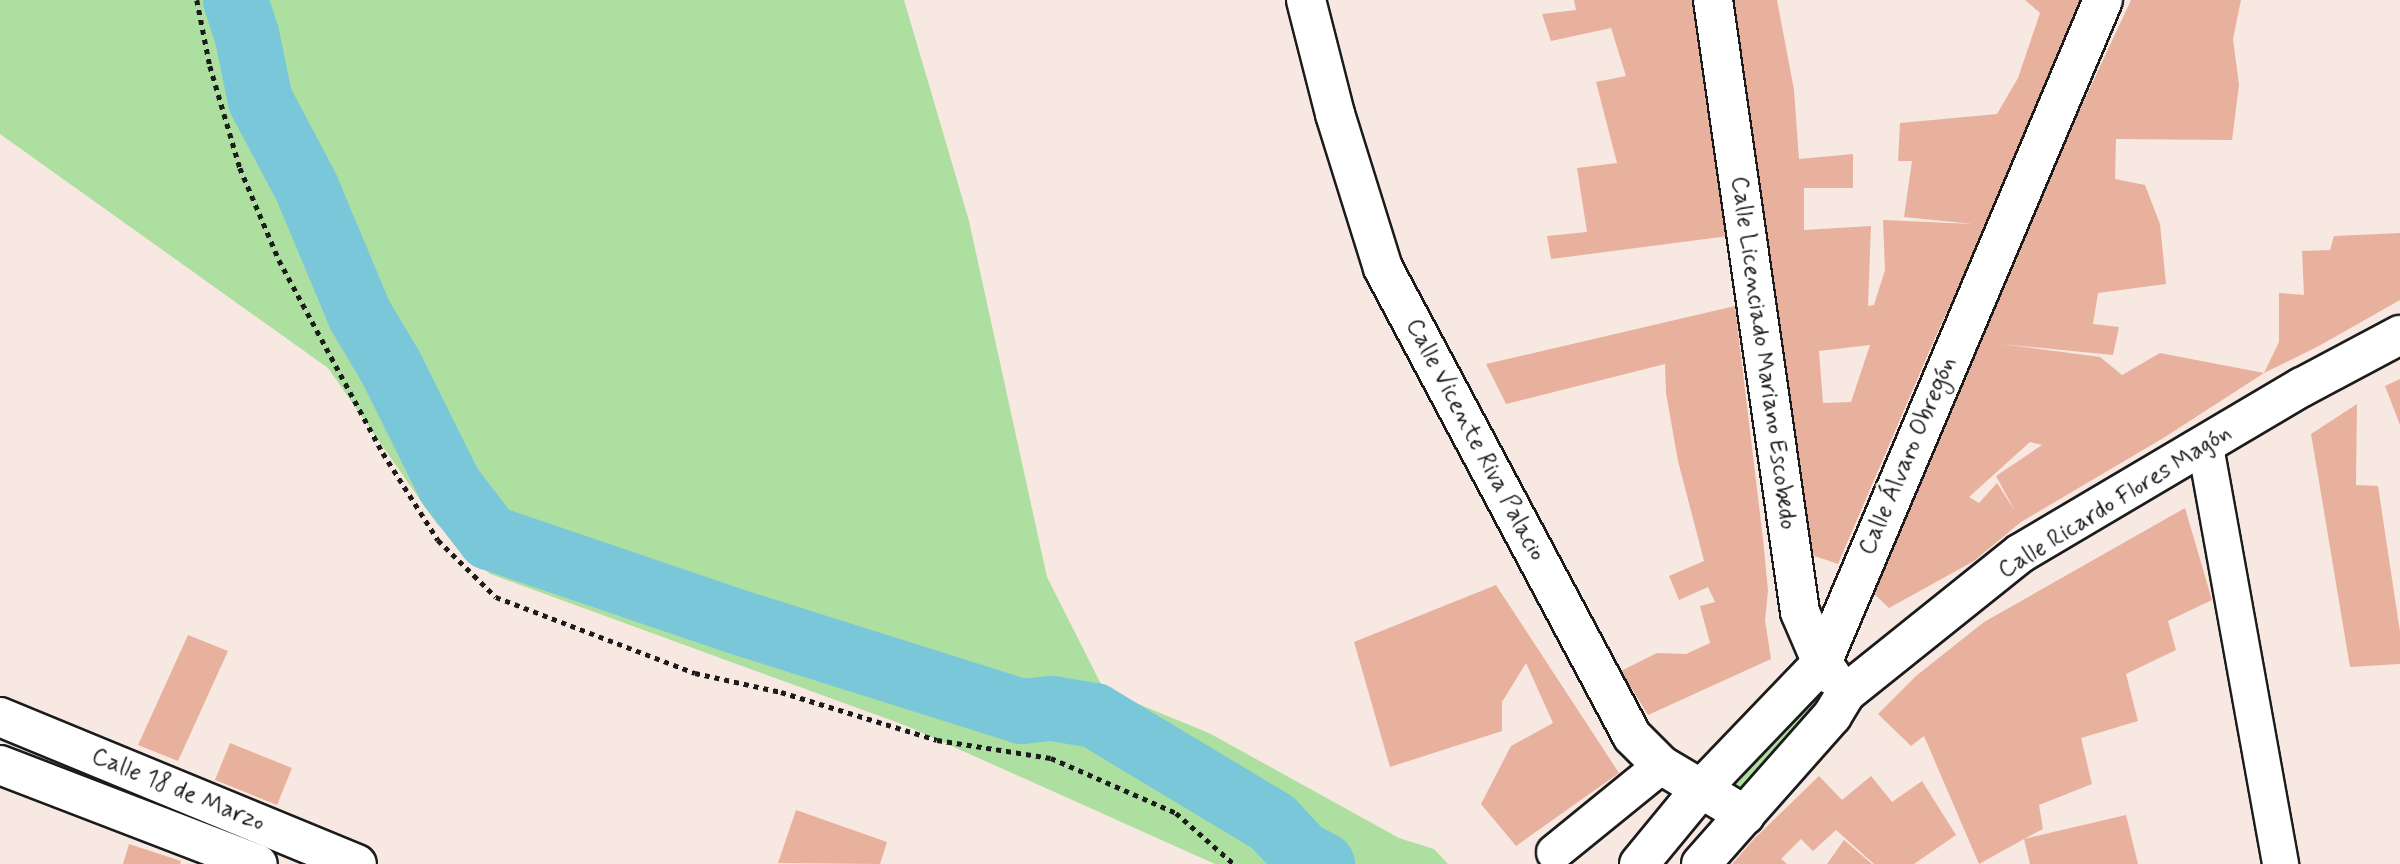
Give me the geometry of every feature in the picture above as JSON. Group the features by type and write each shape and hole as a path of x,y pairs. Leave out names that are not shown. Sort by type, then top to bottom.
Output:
{"main road":[{"name":"Calle Vicente Riva Palacio","path":"1306,0 1335,114 1383,268 1632,736 1661,765 1745,815"},
{"name":"Calle Licenciado Mariano Escobedo","path":"1713,0 1800,612 1822,663 1846,693"},
{"name":"Calle Álvaro Obregón","path":"1639,864 1700,790 1822,663 2103,0"},
{"name":"Calle Ricardo Flores Magón","path":"1846,693 2021,553 2302,387 2400,335"},
{"path":"1701,864 1832,716 1846,693"},
{"name":"Calle 18 de Marzo","path":"0,717 357,864"},
{"name":"Calle 18 de Marzo","path":"0,765 258,864"}],"street":[{"path":"2205,446 2280,864"},
{"path":"1555,852 1661,765"}],"path":[{"path":"197,0 211,66 240,169 279,260 383,453 438,540 496,597 695,673 781,692 937,740 1051,758 1175,813 1234,864"}],"green space":[{"path":"0,0 904,0 969,221 1047,577 1104,690 1209,733 1399,838 1434,849 1448,864 1215,864 907,726 490,574 437,524 328,368 0,134"},
{"path":"1815,695 1815,709 1750,782 1739,791 1730,792 1730,779"}],"building":[{"path":"1574,0 1693,0 1705,59 1729,236 1551,259 1547,236 1587,232 1577,168 1617,163 1596,82 1626,76 1611,28 1551,41 1542,14 1576,10"},
{"path":"1732,0 1777,0 1794,90 1799,159 1853,154 1853,188 1804,188 1804,230 1871,226 1868,306 1874,305 1885,270 1883,220 1973,224 1904,217 1912,161 1898,161 1900,123 1997,114 2018,78 2040,13 2025,0 2090,0 1935,338 1838,564 1797,550","holes":["1870,345 1851,402 1823,403 1819,351"]},
{"path":"2131,0 2241,0 2233,39 2239,85 2232,140 2116,139 2115,179 2145,185 2160,224 2166,284 2098,293 2093,324 2119,327 2113,355 2001,344 2100,357 2122,375 2160,353 2264,373 2165,437 2021,522 1974,561 1889,608 1871,591 1927,468 1950,402 2032,212","holes":["2030,442 2042,445 1996,476 2015,511 1997,483 1979,503 1969,497"]},
{"path":"2400,233 2400,300 2317,347 2264,373 2279,342 2279,293 2304,295 2302,251 2330,250 2334,236"},
{"path":"1735,306 1763,539 1768,591 1765,620 1771,659 1648,715 1621,671 1657,653 1686,654 1710,643 1700,606 1715,602 1708,587 1679,600 1669,576 1704,561 1678,461 1666,393 1665,364 1506,404 1486,364"},
{"path":"2400,379 2400,425 2385,386"},
{"path":"2357,404 2356,485 2378,486 2400,632 2400,664 2350,667 2311,434"},
{"path":"2185,508 2212,600 2168,621 2176,650 2126,674 2138,721 2081,738 2092,784 2039,805 2043,829 1979,864 1924,736 1911,746 1878,714 1916,676 1984,622"},
{"path":"1496,585 1619,773 1516,846 1481,804 1511,746 1553,723 1526,663 1502,702 1502,731 1390,767 1354,642"},
{"path":"188,635 228,651 178,761 138,745"},
{"path":"230,743 292,768 277,805 215,780"},
{"path":"1819,776 1842,800 1871,776 1892,802 1922,781 1956,835 1914,864 1874,864 1836,830 1813,851 1801,839 1781,859 1787,864 1732,864"},
{"path":"796,810 887,842 880,864 778,863"},
{"path":"2126,815 2138,864 2030,864 2024,839"},
{"path":"1844,840 1872,864 1827,864"},
{"path":"129,844 181,861 180,864 123,864"}],"waterway":[{"path":"235,0 246,33 260,100 306,187 359,314 391,368 449,485 489,537 742,623 1021,711 1052,708 1094,715 1272,822 1301,853 1322,864"}]}
